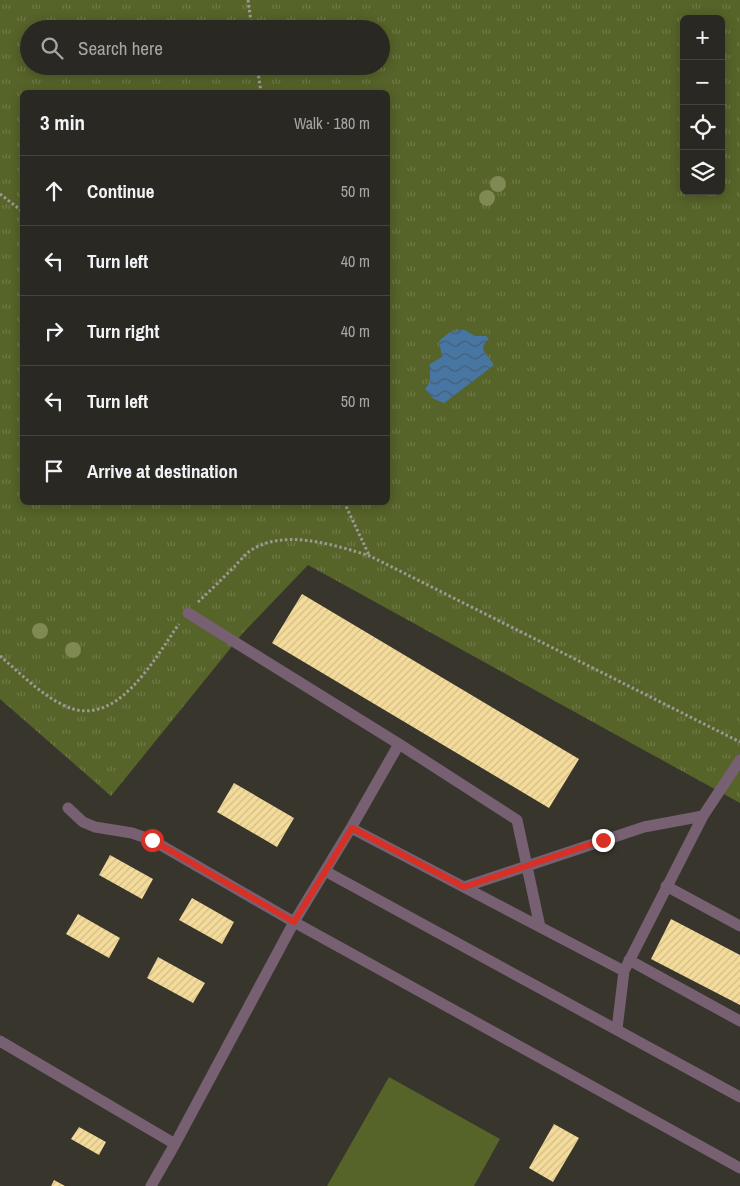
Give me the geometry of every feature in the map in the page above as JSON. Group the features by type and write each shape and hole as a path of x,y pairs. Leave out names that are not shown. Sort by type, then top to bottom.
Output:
{"lane":[{"path":"188,612 517,820 540,927"},
{"path":"151,1186 294,922 352,828 399,744"},
{"path":"617,1029 624,971 629,960 703,816 740,760"},
{"path":"68,808 89,825 132,833 152,840 294,922 740,1168"},
{"path":"464,887 644,827 703,816"},
{"path":"352,828 624,971"},
{"path":"325,871 740,1097"},
{"path":"666,886 740,926"},
{"path":"629,960 740,1021"},
{"path":"0,1041 175,1144"}],"path":[{"path":"248,0 251,20"},
{"path":"258,75 261,90"},
{"path":"0,194 20,209"},
{"path":"345,505 370,556"},
{"path":"0,656 43,693 64,706 80,711 100,710 131,690 188,612 251,551 266,544 298,539 335,545 370,556 740,742"}],"green space":[{"path":"0,0 740,0 740,803 308,565 242,634 111,796 0,699"},
{"path":"389,1077 500,1139 474,1186 327,1186"}],"water":[{"path":"463,329 475,336 486,336 489,339 484,344 483,350 494,365 444,403 434,399 425,389 430,382 430,364 442,357 439,341 450,332"}],"building":[{"path":"302,594 579,759 549,808 272,643"},
{"path":"234,783 294,818 277,847 217,812"},
{"path":"110,855 153,879 142,899 99,875"},
{"path":"192,898 234,922 222,944 179,920"},
{"path":"78,914 120,938 109,958 66,934"},
{"path":"671,919 740,955 740,1005 651,959"},
{"path":"158,957 205,983 193,1003 147,978"},
{"path":"554,1124 579,1138 553,1182 529,1168"},
{"path":"79,1127 106,1142 99,1155 71,1139"},
{"path":"54,1180 65,1186 51,1186"}],"route":[{"path":"152,840 294,922 352,828 464,887 603,840"}]}
